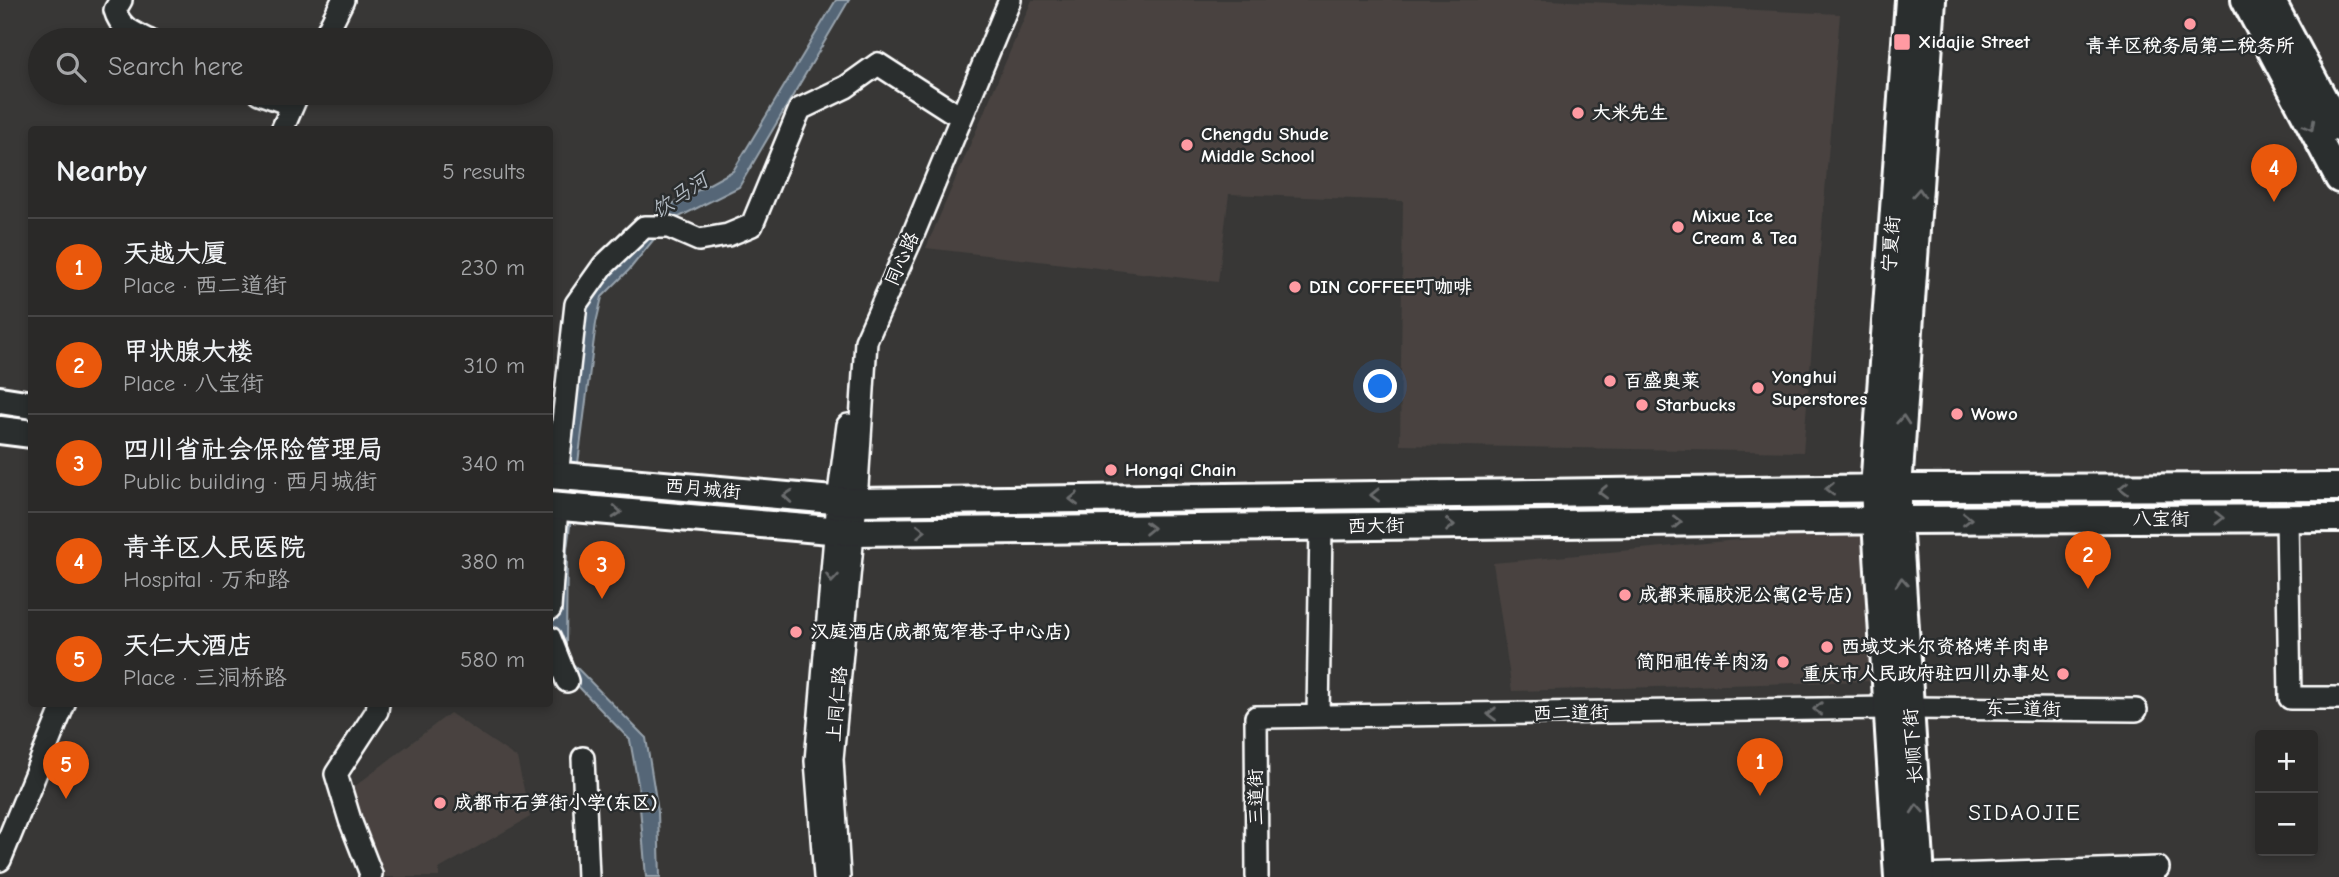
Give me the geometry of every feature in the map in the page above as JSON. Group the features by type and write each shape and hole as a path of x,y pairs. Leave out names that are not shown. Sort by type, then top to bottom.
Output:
{"main road":[{"name":"宁夏街","path":"1886,489 1909,0"},
{"name":"宁夏街","path":"1886,489 1932,0"},
{"path":"2227,0 2339,128"},
{"path":"2245,0 2306,92"},
{"path":"2271,0 2339,179"},
{"path":"2285,0 2306,92"},
{"path":"0,400 28,404"},
{"path":"0,430 28,434"},
{"name":"西月城街","path":"553,475 847,501"},
{"name":"八宝街","path":"1886,489 2339,487"},
{"name":"西大街","path":"847,501 1886,489"},
{"name":"长顺下街","path":"1886,489 1898,708 1898,877"},
{"name":"西月城街","path":"553,507 844,531"},
{"name":"八宝街","path":"1887,520 2339,518"},
{"name":"西大街","path":"844,531 1887,520"},
{"name":"长顺下街","path":"1898,708 1921,877"}],"street":[{"path":"121,0 116,9 118,20 124,28"},
{"path":"329,28 343,0"},
{"path":"847,501 860,331 999,0"},
{"name":"同心路","path":"844,531 866,341 1010,0"},
{"path":"553,475 576,304 603,266 645,227 668,227 699,240 728,235 752,225 800,109 846,87 878,64 951,111"},
{"path":"284,126 292,105"},
{"path":"2287,518 2290,698 2339,698"},
{"path":"1318,716 1321,526"},
{"path":"825,877 816,761 844,531"},
{"name":"上同仁路","path":"839,877 832,759 844,531"},
{"path":"553,645 568,681"},
{"path":"0,860 63,707"},
{"path":"370,877 336,774 378,707"},
{"name":"东二道街","path":"1898,708 2136,710"},
{"name":"西二道街","path":"1256,717 1898,708"},
{"name":"三道街","path":"1256,717 1257,877"},
{"path":"583,758 588,877"},
{"path":"1921,877 2158,868"}],"shaded area":[{"path":"1032,0 1549,0 1840,14 1803,452 1400,445 1403,201 1229,194 1218,282 926,248"},
{"path":"1865,528 1871,681 1512,691 1493,563"},
{"name":"成都市石笋街小学(东区)","path":"450,713 517,758 530,817 439,869 439,877 375,877 350,790"}],"water":[{"path":"836,0 849,0 739,187 667,223 629,270 602,297 596,323 567,549 566,646 571,662 646,738 658,812 660,877 646,877 638,784 630,740 578,686 562,665 553,642 553,614 577,343 588,298 660,211 733,171"}],"place":[{"name":"青羊区税务局第二税务所","path":"2190,24"},
{"name":"Xidajie Street","path":"1902,42"},
{"name":"大米先生","path":"1578,113"},
{"name":"Chengdu Shude Middle School","path":"1187,145"},
{"name":"青羊区人民医院","path":"2274,202"},
{"name":"Mixue Ice Cream & Tea","path":"1678,227"},
{"name":"DIN COFFEE叮咖啡","path":"1295,287"},
{"name":"百盛奥莱","path":"1610,381"},
{"name":"Yonghui Superstores","path":"1758,388"},
{"name":"Starbucks","path":"1642,405"},
{"name":"Wowo","path":"1957,414"},
{"name":"Hongqi Chain","path":"1111,470"},
{"name":"甲状腺大楼","path":"2088,589"},
{"name":"成都来福胶泥公寓(2号店)","path":"1625,595"},
{"name":"四川省社会保险管理局","path":"602,599"},
{"name":"汉庭酒店(成都宽窄巷子中心店)","path":"796,632"},
{"name":"西域艾米尔资格烤羊肉串","path":"1827,647"},
{"name":"简阳祖传羊肉汤","path":"1783,662"},
{"name":"重庆市人民政府驻四川办事处","path":"2063,674"},
{"name":"天越大厦","path":"1760,796"},
{"name":"天仁大酒店","path":"66,799"},
{"name":"成都市石笋街小学(东区)","path":"440,803"}],"district":[{"name":"SIDAOJIE","path":"2025,812"}],"water label":[{"name":"饮马河","path":"680,195"}]}
